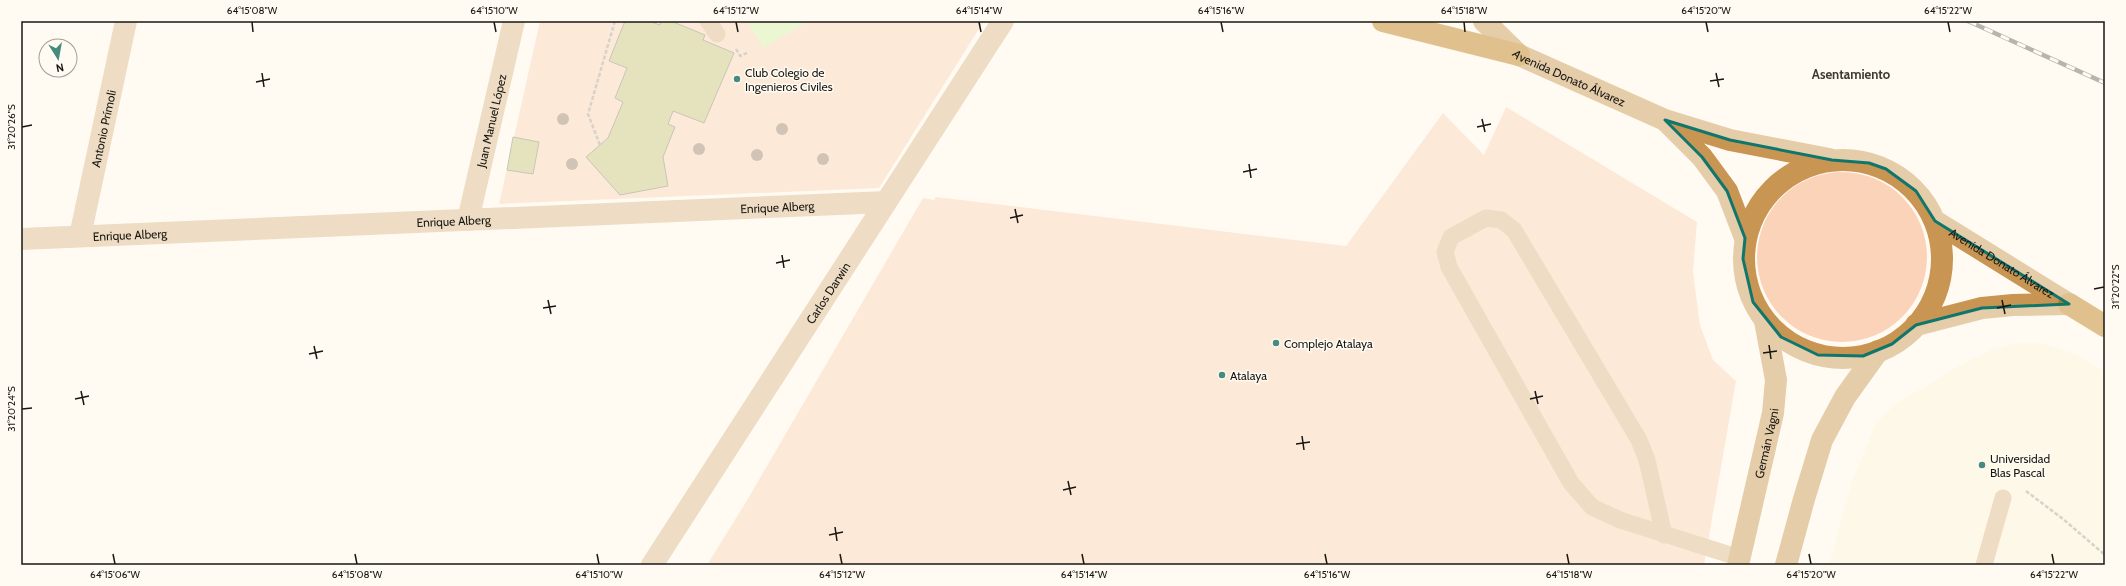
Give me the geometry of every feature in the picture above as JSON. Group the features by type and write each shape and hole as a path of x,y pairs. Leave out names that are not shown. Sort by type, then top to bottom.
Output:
{"main road":[{"path":"1383,21 1519,54"},
{"name":"Avenida Donato Álvarez","path":"1484,21 1519,54 1665,120 1730,140 1832,160"},
{"name":"Avenida Donato Álvarez","path":"1665,120 1702,157 1727,191 1746,238"},
{"path":"1832,160 1851,160 1869,163 1886,169 1902,178 1916,191 1927,205 1935,221 1942,252 1942,269 1934,299 1916,325 1905,336 1878,351 1847,358 1818,355 1792,344 1781,336 1765,321 1753,302 1746,281 1743,260 1746,238 1752,217 1764,198 1779,182 1798,170 1832,160"},
{"name":"Avenida Donato Álvarez","path":"1935,221 2105,326"},
{"name":"Avenida Donato Álvarez","path":"1916,325 1982,308 2013,305 2070,304"},
{"name":"Germán Vagni","path":"1739,562 1773,413 1776,380 1765,321"},
{"path":"1786,565 1822,440 1845,397 1878,351"}],"street":[{"name":"Antonio Prímoli","path":"80,236 126,21"},
{"name":"Juan Manuel López","path":"468,220 514,21"},
{"name":"Carlos Darwin","path":"652,565 1003,21"},
{"name":"Enrique Alberg","path":"21,239 886,202"}],"lane":[{"path":"1664,535 1647,460 1639,440 1514,230 1501,220 1486,218 1451,238 1446,252 1449,267 1571,483 1592,507 1620,520 1739,562"},
{"path":"1984,565 2003,498"}],"path":[{"path":"600,145 588,114 615,21"},
{"path":"2003,498 2024,490 2063,519 2105,555"}],"highlighted area":[{"path":"1665,120 1730,140 1832,160 1869,163 1886,169 1916,191 1935,221 2069,304 1982,308 1916,325 1892,344 1863,356 1818,355 1781,337 1753,302 1743,259 1745,238 1727,191 1702,157"}],"shaded area":[{"name":"Club Colegio de Ingenieros Civiles","path":"540,21 984,21 879,188 499,204"},
{"path":"808,21 763,48 748,22"},
{"name":"Complejo Atalaya","path":"1506,107 1697,222 1693,272 1700,325 1713,360 1736,381 1704,565 707,565 746,502 923,198 934,200 936,197 1346,246 1443,113 1484,155"},
{"path":"1834,172 1850,172 1875,178 1896,191 1908,203 1921,224 1924,232 1927,257 1926,274 1921,290 1908,311 1896,323 1875,336 1867,339 1850,342 1834,342 1809,336 1788,323 1776,311 1763,290 1760,282 1757,265 1757,249 1763,224 1776,203 1788,191 1809,178 1817,175"},
{"name":"Universidad Blas Pascal","path":"2016,343 2042,343 2073,353 2105,371 2105,565 1829,565 1851,484 1876,423 1894,405 1969,360 1991,350"}],"building":[{"path":"625,21 649,21 660,25 661,21 671,21 705,35 703,40 734,53 704,123 673,111 668,124 675,127 663,157 668,186 620,195 586,157 608,138 623,102 615,98 627,68 609,61"},
{"path":"513,137 539,142 533,174 507,170"}],"railway":[{"path":"1968,21 2105,83"}],"place":[{"name":"Club Colegio de Ingenieros Civiles","path":"737,79"},
{"name":"Complejo Atalaya","path":"1276,343"},
{"name":"Atalaya","path":"1222,375"},
{"name":"Universidad Blas Pascal","path":"1982,465"}],"district":[{"name":"Asentamiento","path":"1851,74"}]}
